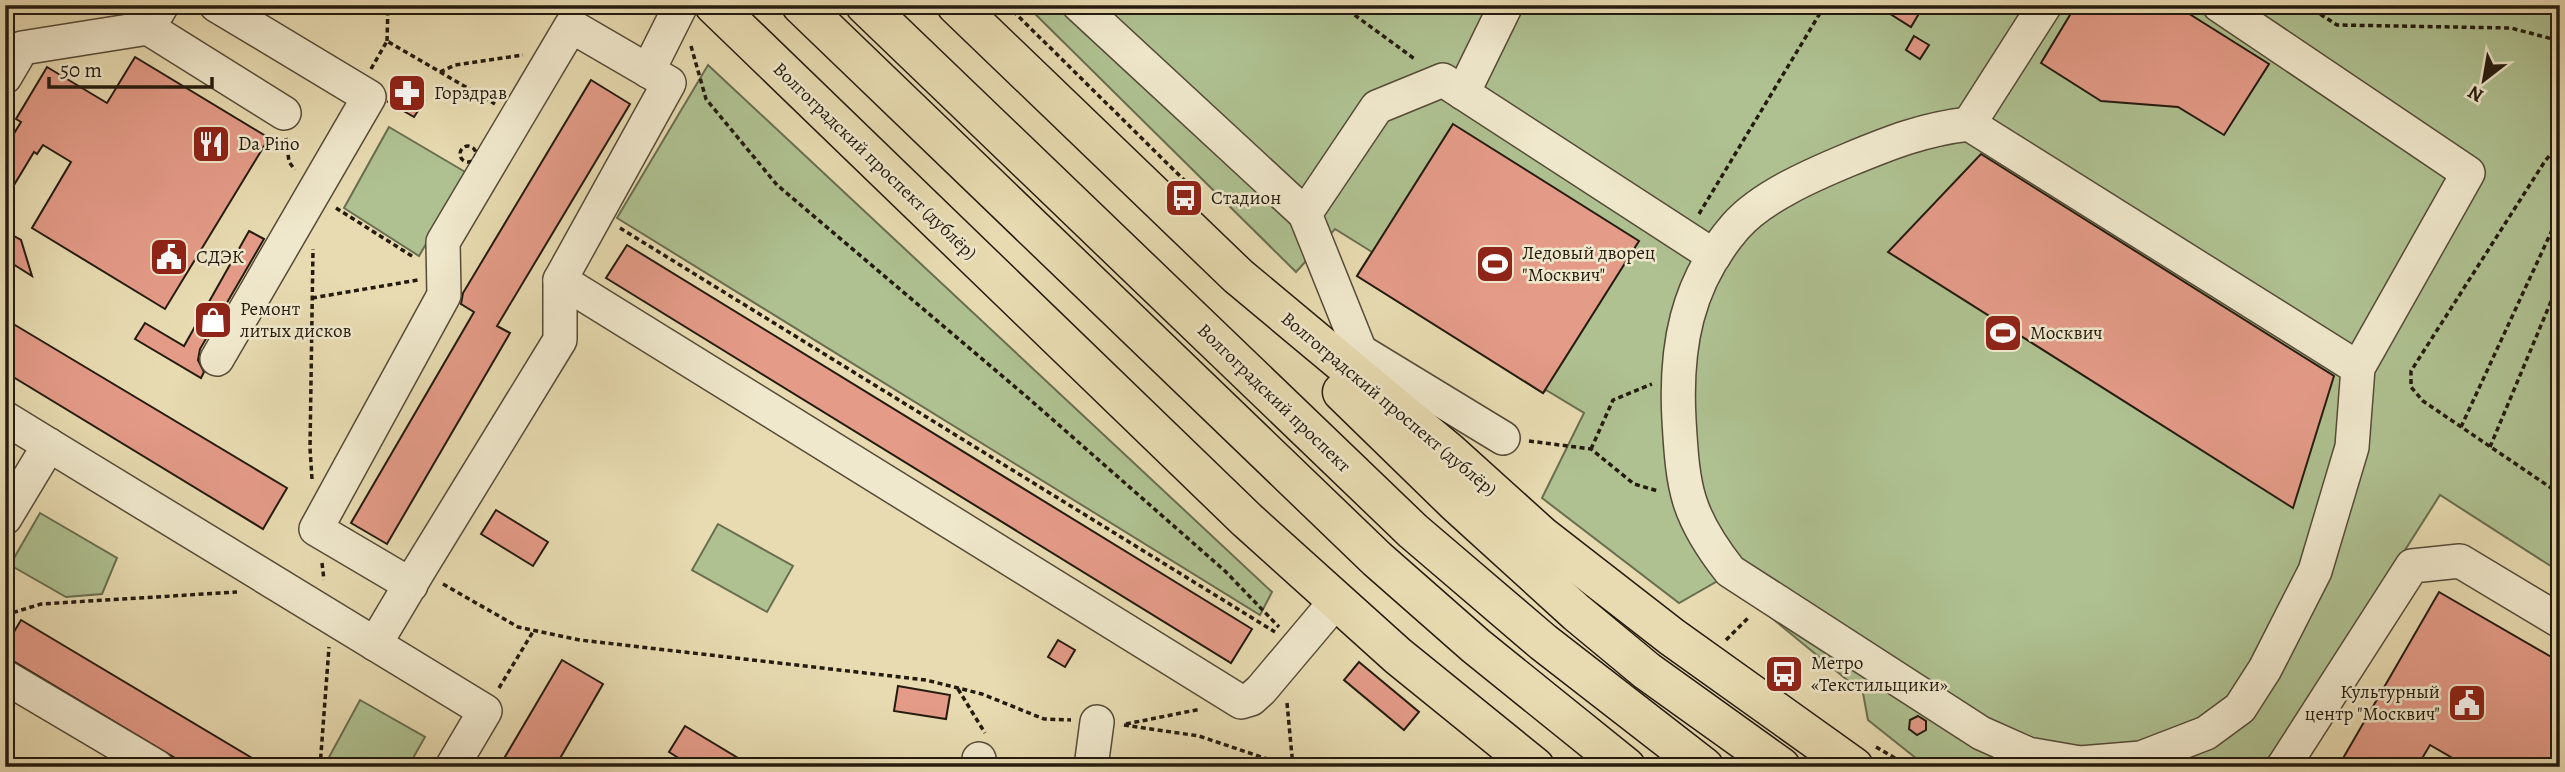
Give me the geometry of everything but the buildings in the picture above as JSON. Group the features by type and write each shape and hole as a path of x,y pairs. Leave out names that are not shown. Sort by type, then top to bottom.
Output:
{"main road":[{"path":"801,5 1377,559 1476,646 1626,767"},
{"name":"Волгоградский проспект","path":"865,5 1276,401 1455,568 1594,683 1704,767"},
{"name":"Волгоградский проспект (дублёр)","path":"956,5 1238,276 1354,359 1564,553 1672,637 1854,767"},
{"name":"Волгоградский проспект (дублёр)","path":"691,6 1336,601 1398,656 1535,767"},
{"path":"1238,276 1350,401 1577,613 1647,671 1781,767"},
{"path":"1276,401 1577,613"}],"lane":[{"path":"216,5 369,97 217,359"},
{"path":"1079,5 1305,215 1354,359 1503,438"},
{"path":"1305,215 1377,107 1453,87 1506,5"},
{"path":"1969,124 2045,5"},
{"path":"2219,5 2468,173 2358,368 2352,447 2315,571 2265,669 2240,708 2206,733 2141,758 2080,763 2028,754 1981,733 1766,597 1730,571 1707,541 1687,500 1677,374 1681,336 1692,299 1714,256 1736,226 1806,178 1931,128 1969,124 2358,368"},
{"path":"648,71 691,6"},
{"path":"5,77 22,48 155,17 284,113"},
{"path":"375,644 560,340 560,280 668,83 571,26 443,242 444,295 316,529 415,578"},
{"path":"1453,87 1714,256"},
{"path":"560,280 1241,702 1251,699 1270,679 1336,601"},
{"path":"5,418 485,710 452,767"},
{"path":"5,518 48,445"},
{"path":"2283,767 2412,566 2460,561 2560,621"},
{"path":"5,677 157,767"},
{"path":"1091,767 1097,722"}],"path":[{"path":"358,91 387,41 387,5"},
{"path":"1341,5 1453,87"},
{"path":"1685,236 1825,5"},
{"path":"2306,5 2337,24 2511,28 2560,41"},
{"path":"691,6 706,99 777,185 1027,397 1215,562 1297,646"},
{"path":"387,41 517,118"},
{"path":"440,72 455,65 495,57 556,51"},
{"path":"284,113 289,162 314,194 444,276"},
{"path":"2560,143 2545,161 2411,371 2411,387 2423,401 2560,494"},
{"path":"596,213 1297,646"},
{"path":"2461,427 2560,213"},
{"path":"312,298 444,276"},
{"path":"2490,447 2560,280"},
{"path":"1591,449 1613,400 1677,374"},
{"path":"1503,438 1591,449 1634,484 1687,500"},
{"path":"415,578 518,627 580,640 926,680 957,687 1044,719 1097,722"},
{"path":"5,615 41,604 288,590"},
{"path":"1724,642 1766,597"},
{"path":"485,710 534,630"},
{"path":"1241,702 1122,725 1199,736 1292,767 1287,698 1270,679"},
{"path":"957,687 982,756"}],"green space":[{"name":"Москвич","path":"1026,5 2560,5 2560,572 2440,495 2267,767 1927,767 1868,720 1863,693 1723,578 1679,603 1542,498 1584,413 1546,390 1543,393 1357,276 1372,252 1335,229 1296,272"},
{"path":"708,65 1272,592 1260,615 617,218"},
{"path":"389,127 467,173 419,256 344,208"},
{"path":"40,513 117,558 102,594 66,597 10,565"},
{"path":"718,524 793,566 767,612 692,570"},
{"path":"360,700 425,737 408,767 342,767 328,759"}],"place":[{"name":"Горздрав","path":"407,93"},
{"name":"Da Pino","path":"211,144"},
{"name":"Стадион","path":"1184,198"},
{"name":"СДЭК","path":"169,257"},
{"name":"Ледовый дворец \"Москвич\"","path":"1495,264"},
{"name":"Ремонт литых дисков","path":"213,320"},
{"name":"Москвич","path":"2003,333"},
{"name":"Метро «Текстильщики»","path":"1784,674"},
{"name":"Культурный центр \"Москвич\"","path":"2467,703"}]}
